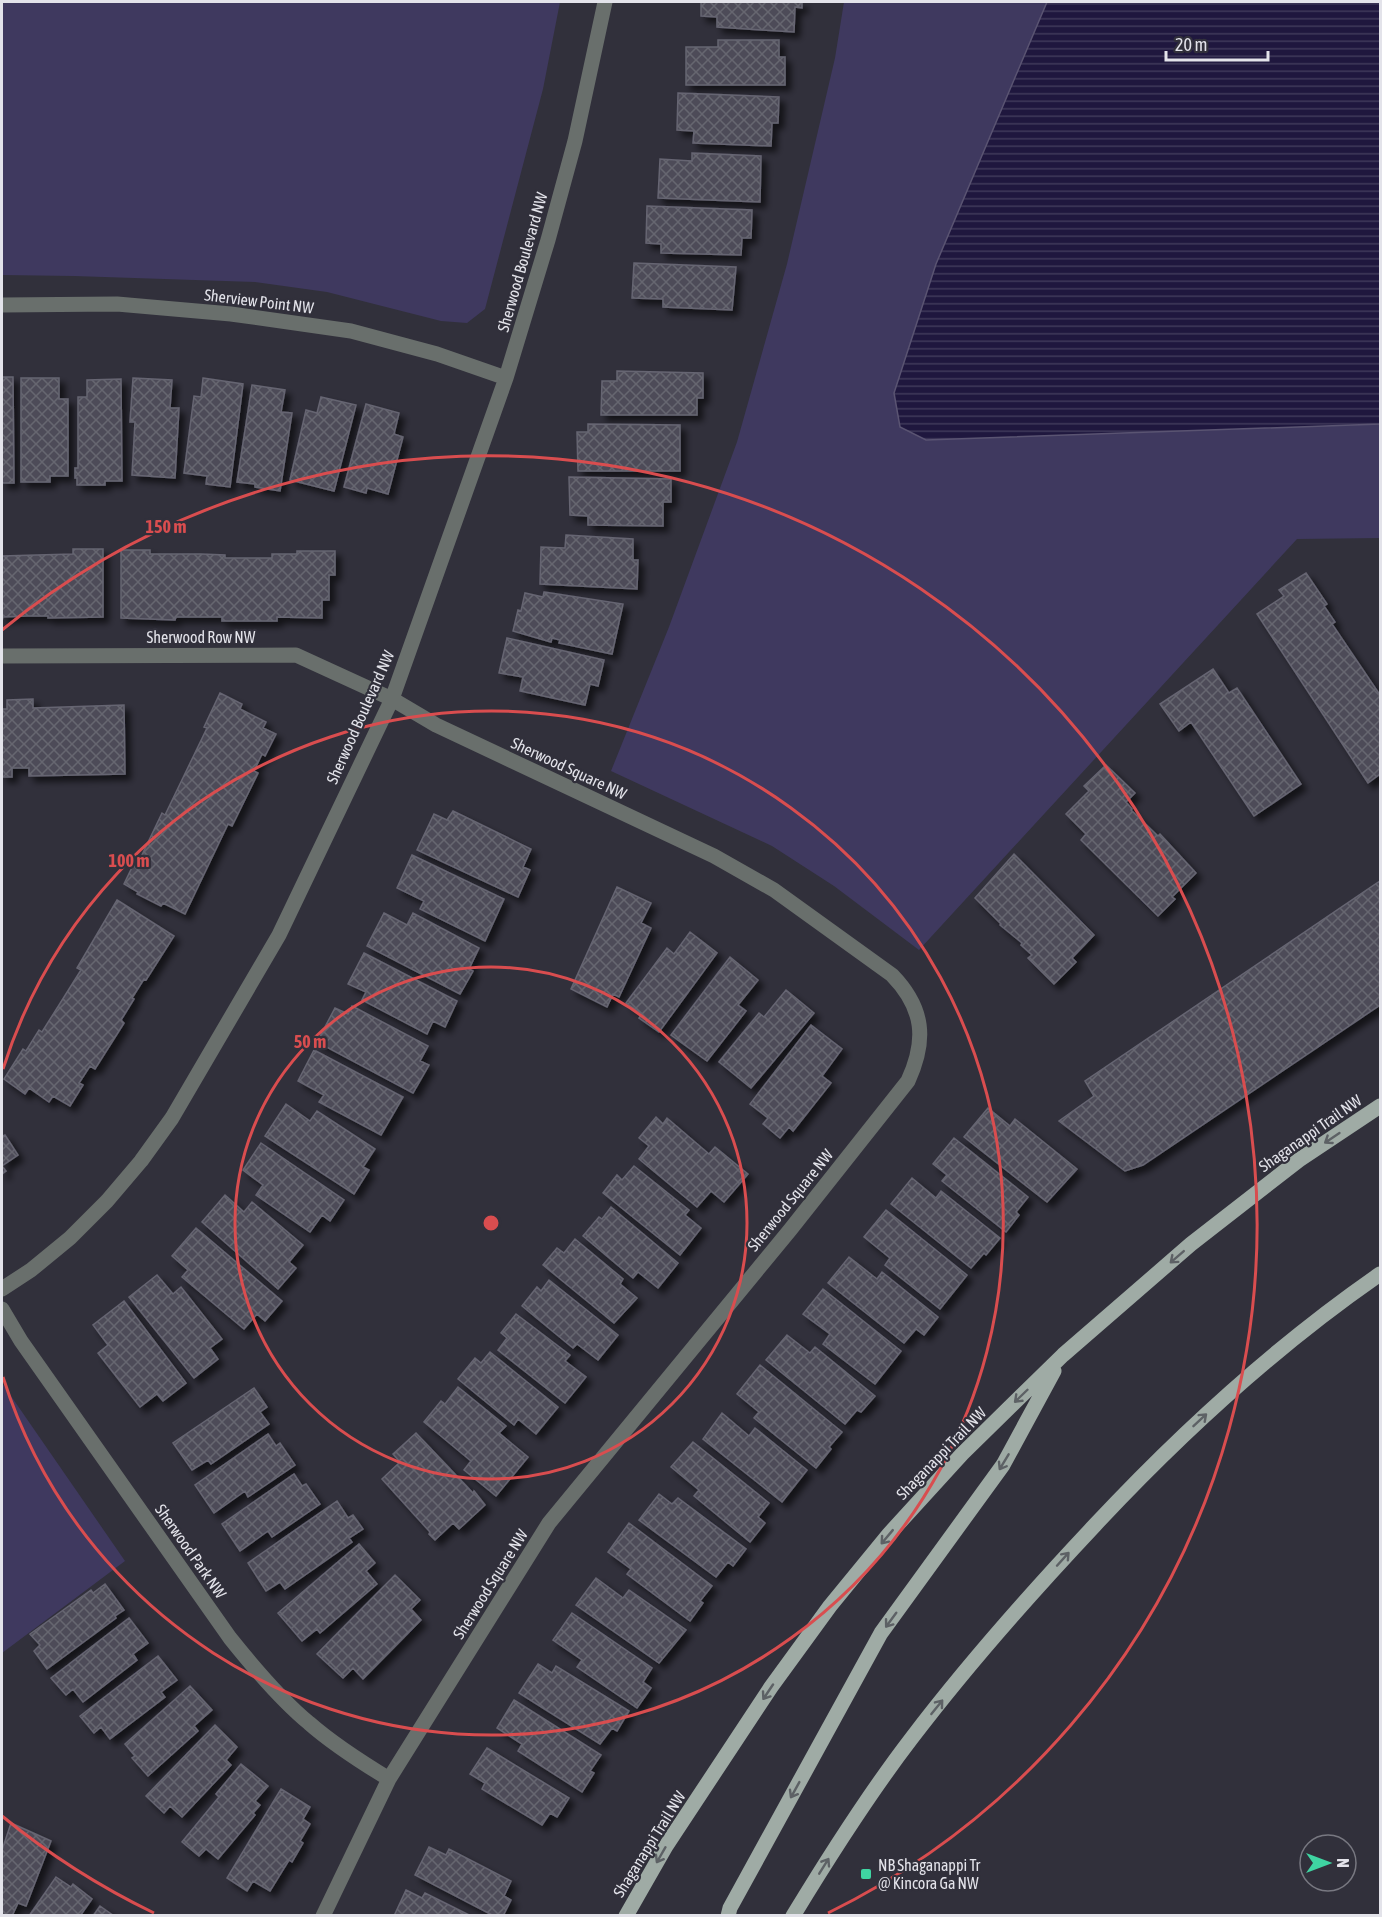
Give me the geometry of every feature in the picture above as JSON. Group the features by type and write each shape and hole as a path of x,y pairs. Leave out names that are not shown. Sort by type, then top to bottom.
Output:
{"main road":[{"name":"Shaganappi Trail NW","path":"626,1916 666,1846 771,1687 830,1606 889,1534 962,1454 1063,1355 1200,1237 1299,1160 1380,1106"},
{"path":"793,1916 837,1845 911,1739 990,1642 1067,1555 1137,1480 1220,1402 1295,1338 1380,1274"},
{"path":"728,1916 730,1908 881,1633 1003,1465 1063,1355"}],"street":[{"name":"Sherwood Boulevard NW","path":"2,1289 31,1270 107,1201 172,1119 279,934 392,699 506,378 572,152 605,2"},
{"name":"Sherview Point NW","path":"2,305 117,304 231,314 340,329 437,354 506,378"},
{"name":"Sherwood Row NW","path":"2,656 296,655 392,699"},
{"name":"Sherwood Square NW","path":"323,1916 389,1779 549,1523 790,1230 908,1081 917,1063 921,1043 920,1023 905,988 774,890 714,856 436,725 392,699"},
{"name":"Sherwood Park NW","path":"2,1309 21,1341 238,1647 308,1722 345,1752 389,1779"}],"shaded area":[{"path":"2,2 560,2 543,89 485,309 467,323 441,321 327,292 255,282 2,275"},
{"path":"844,2 1380,2 1380,538 1297,539 919,950 834,886 772,846 611,771 669,627 737,442 787,264 835,58"},
{"path":"1047,2 1380,2 1380,424 926,440 900,427 894,393 936,264"},
{"path":"2,1383 125,1561 2,1653"}],"building":[{"path":"701,2 802,2 802,8 795,7 794,32 717,27 717,17 701,16"},
{"path":"718,40 779,40 779,57 785,57 785,85 686,85 686,47 718,47"},
{"path":"678,93 779,97 778,123 772,123 771,146 693,143 694,131 677,130"},
{"path":"692,153 761,156 760,202 658,198 660,159 692,161"},
{"path":"647,206 752,210 751,238 742,238 741,255 661,253 661,244 646,243"},
{"path":"634,263 736,267 732,310 663,307 663,299 632,298"},
{"path":"617,371 703,373 703,398 697,398 697,415 601,415 602,381 617,381"},
{"path":"2,377 13,377 14,483 2,483"},
{"path":"21,378 59,378 59,399 68,399 68,476 50,476 50,482 21,482"},
{"path":"133,378 172,380 170,408 179,408 175,478 132,475 135,422 130,422"},
{"path":"203,378 243,384 230,487 206,484 207,476 184,473 194,396 201,397"},
{"path":"121,379 122,481 105,481 105,485 77,485 75,468 78,468 78,397 87,397 87,380"},
{"path":"252,385 285,390 281,412 292,413 280,491 237,482"},
{"path":"321,397 356,405 334,491 290,480 306,410 317,413"},
{"path":"366,404 399,413 394,434 403,437 388,494 367,488 366,493 344,487"},
{"path":"588,424 680,425 680,471 578,471 577,432 588,432"},
{"path":"569,477 671,479 671,502 663,502 663,526 588,525 588,516 570,515"},
{"path":"566,535 633,539 633,560 638,560 637,589 540,584 541,547 565,548"},
{"path":"73,549 103,549 103,617 27,616 3,617 2,621 2,556 73,554"},
{"path":"121,550 150,550 150,554 225,555 225,558 272,558 272,554 297,554 297,551 335,551 335,575 329,575 329,600 322,600 322,618 277,617 277,621 222,621 222,617 176,617 175,620 121,618"},
{"path":"1306,573 1327,604 1324,606 1335,622 1332,624 1380,695 1380,774 1368,783 1257,614 1284,596 1279,590"},
{"path":"544,592 623,604 612,654 559,643 560,640 552,638 551,642 513,631 525,593 543,597"},
{"path":"507,638 604,660 598,686 590,684 585,705 520,691 523,677 499,673"},
{"path":"1213,669 1229,693 1237,688 1301,784 1254,816 1191,722 1179,731 1160,704"},
{"path":"220,693 242,704 240,709 266,722 263,728 276,734 265,756 262,754 254,771 258,773 232,826 228,824 185,914 163,903 161,906 137,894 138,892 124,884 137,857 140,859 162,813 165,815 207,728 204,727"},
{"path":"33,699 33,708 124,705 125,774 29,776 29,768 12,768 12,777 2,777 2,709 7,709 7,700"},
{"path":"1106,765 1135,793 1126,802 1131,810 1158,836 1160,834 1196,873 1172,897 1175,899 1158,916 1081,840 1086,834 1066,814 1089,791 1084,786"},
{"path":"453,811 531,849 523,867 530,870 518,897 417,850 434,814 447,820"},
{"path":"1014,854 1094,935 1072,958 1076,962 1054,984 1028,958 1032,955 1021,945 1022,943 1000,925 975,898"},
{"path":"412,855 504,899 485,941 420,909 424,901 397,888"},
{"path":"1380,881 1380,1005 1143,1165 1125,1171 1059,1121 1094,1096 1085,1081"},
{"path":"617,887 651,903 641,923 651,928 619,997 613,994 607,1007 571,989"},
{"path":"117,900 174,936 132,998 134,999 121,1020 124,1023 95,1069 90,1066 79,1083 83,1085 70,1106 53,1096 49,1102 29,1088 25,1094 4,1079 23,1049 26,1051 39,1030 42,1032 81,970 77,968"},
{"path":"384,913 407,925 413,913 479,948 469,969 473,971 460,994 367,946"},
{"path":"690,932 717,953 659,1032 639,1018 642,1014 626,1003 667,948 674,954"},
{"path":"364,953 457,1001 445,1027 433,1021 427,1034 362,1000 366,992 348,984"},
{"path":"730,957 758,980 738,1005 746,1011 707,1061 671,1035"},
{"path":"786,990 814,1013 751,1088 719,1062 759,1013 764,1017"},
{"path":"352,1006 428,1046 420,1061 429,1065 413,1093 317,1042 335,1008 348,1014"},
{"path":"811,1025 842,1049 822,1076 831,1083 793,1131 789,1127 780,1138 763,1124 768,1118 750,1104"},
{"path":"314,1050 403,1097 381,1135 319,1102 324,1095 298,1081"},
{"path":"286,1104 310,1121 317,1111 375,1149 363,1167 369,1170 354,1194 265,1136"},
{"path":"988,1108 1010,1126 1015,1119 1077,1169 1047,1202 964,1137"},
{"path":"656,1117 663,1124 667,1118 709,1154 715,1147 748,1174 724,1202 711,1191 697,1207 639,1159 649,1146 639,1138"},
{"path":"2,1134 18,1155 2,1166"},
{"path":"954,1138 1028,1197 1016,1212 1019,1215 1006,1232 942,1181 947,1175 933,1164"},
{"path":"261,1143 344,1200 330,1221 322,1215 310,1232 256,1195 263,1185 243,1170"},
{"path":"634,1166 689,1210 685,1215 701,1228 680,1255 603,1193 617,1175 622,1180"},
{"path":"912,1178 936,1198 941,1191 1000,1238 971,1268 891,1204"},
{"path":"225,1195 244,1212 252,1202 303,1245 289,1262 296,1268 278,1289 202,1222"},
{"path":"611,1207 678,1263 658,1288 638,1272 633,1278 583,1236 599,1217 602,1219"},
{"path":"886,1210 967,1275 940,1309 885,1265 890,1258 864,1237"},
{"path":"196,1228 282,1301 265,1321 257,1314 244,1329 182,1277 188,1270 172,1256"},
{"path":"575,1239 623,1279 620,1284 637,1298 614,1323 543,1265 557,1248 564,1253"},
{"path":"849,1257 877,1279 882,1272 938,1317 924,1335 916,1329 904,1343 828,1283"},
{"path":"157,1275 173,1294 181,1287 222,1339 210,1348 218,1359 194,1378 129,1297"},
{"path":"549,1280 618,1335 598,1360 577,1344 573,1348 522,1306 537,1287 541,1291"},
{"path":"823,1289 901,1351 875,1384 823,1344 830,1334 803,1314"},
{"path":"124,1301 186,1383 163,1401 157,1394 140,1407 98,1353 108,1345 93,1325"},
{"path":"516,1314 570,1355 565,1361 586,1377 565,1403 498,1350 507,1338 501,1333"},
{"path":"787,1335 810,1353 815,1347 875,1396 861,1412 857,1410 845,1424 766,1360"},
{"path":"490,1352 558,1407 536,1434 518,1419 514,1425 458,1379 475,1358 481,1363"},
{"path":"760,1365 842,1432 816,1468 754,1418 759,1412 737,1394"},
{"path":"458,1387 506,1426 499,1433 528,1457 496,1496 464,1470 471,1461 424,1422 441,1401 445,1404"},
{"path":"254,1388 267,1407 260,1412 269,1424 211,1464 208,1460 192,1470 173,1443"},
{"path":"722,1413 749,1436 755,1428 807,1470 782,1502 703,1439"},
{"path":"416,1433 485,1505 459,1529 453,1523 435,1540 382,1479 400,1462 393,1454"},
{"path":"268,1434 276,1446 280,1443 295,1465 248,1497 245,1491 214,1513 195,1485"},
{"path":"693,1442 769,1503 758,1517 765,1523 750,1542 694,1496 699,1490 671,1467"},
{"path":"294,1474 302,1486 306,1484 320,1504 272,1537 268,1531 240,1551 222,1524"},
{"path":"659,1494 672,1504 678,1498 746,1549 733,1566 728,1562 716,1577 639,1520"},
{"path":"337,1501 348,1518 353,1515 363,1529 349,1538 352,1542 285,1589 280,1582 266,1591 248,1563"},
{"path":"629,1523 712,1586 700,1601 703,1603 690,1621 627,1574 631,1569 608,1552"},
{"path":"359,1544 375,1563 366,1571 377,1584 320,1633 317,1629 302,1641 278,1613"},
{"path":"395,1575 420,1600 411,1609 421,1620 363,1679 353,1668 343,1678 317,1654"},
{"path":"596,1578 623,1598 629,1590 686,1630 659,1663 576,1605"},
{"path":"105,1584 124,1610 47,1669 34,1651 40,1645 30,1634 91,1590 93,1593"},
{"path":"572,1613 652,1668 643,1682 651,1688 637,1708 577,1667 582,1660 553,1640"},
{"path":"129,1618 148,1643 133,1654 137,1660 83,1702 73,1689 66,1695 51,1678"},
{"path":"158,1656 177,1680 161,1692 165,1697 110,1739 101,1727 94,1733 80,1716"},
{"path":"538,1664 552,1673 556,1666 629,1711 617,1731 612,1728 600,1744 519,1693"},
{"path":"190,1686 212,1710 194,1726 198,1731 148,1776 132,1758 135,1756 125,1744"},
{"path":"514,1700 601,1755 590,1771 594,1773 582,1792 518,1751 522,1744 497,1728"},
{"path":"215,1725 237,1747 226,1760 231,1765 182,1817 170,1806 164,1813 146,1796"},
{"path":"487,1748 569,1798 557,1817 550,1813 542,1825 482,1789 485,1783 470,1774"},
{"path":"241,1764 268,1786 255,1801 260,1805 253,1813 255,1815 218,1859 206,1849 199,1856 182,1842 219,1797 216,1794"},
{"path":"281,1789 310,1807 303,1819 310,1824 300,1841 303,1843 292,1862 289,1860 270,1891 253,1881 247,1891 227,1878"},
{"path":"11,1823 51,1841 26,1906 18,1903 12,1916 2,1916 2,1850"},
{"path":"429,1847 446,1855 449,1849 511,1881 504,1896 511,1900 503,1916 494,1916 415,1875"},
{"path":"56,1877 71,1887 73,1884 92,1899 80,1916 29,1916"},
{"path":"406,1890 422,1898 425,1893 471,1916 394,1916"},
{"path":"100,1906 114,1916 93,1916"}],"place":[{"name":"NB Shaganappi Tr @ Kincora Ga NW","path":"866,1874"}]}
